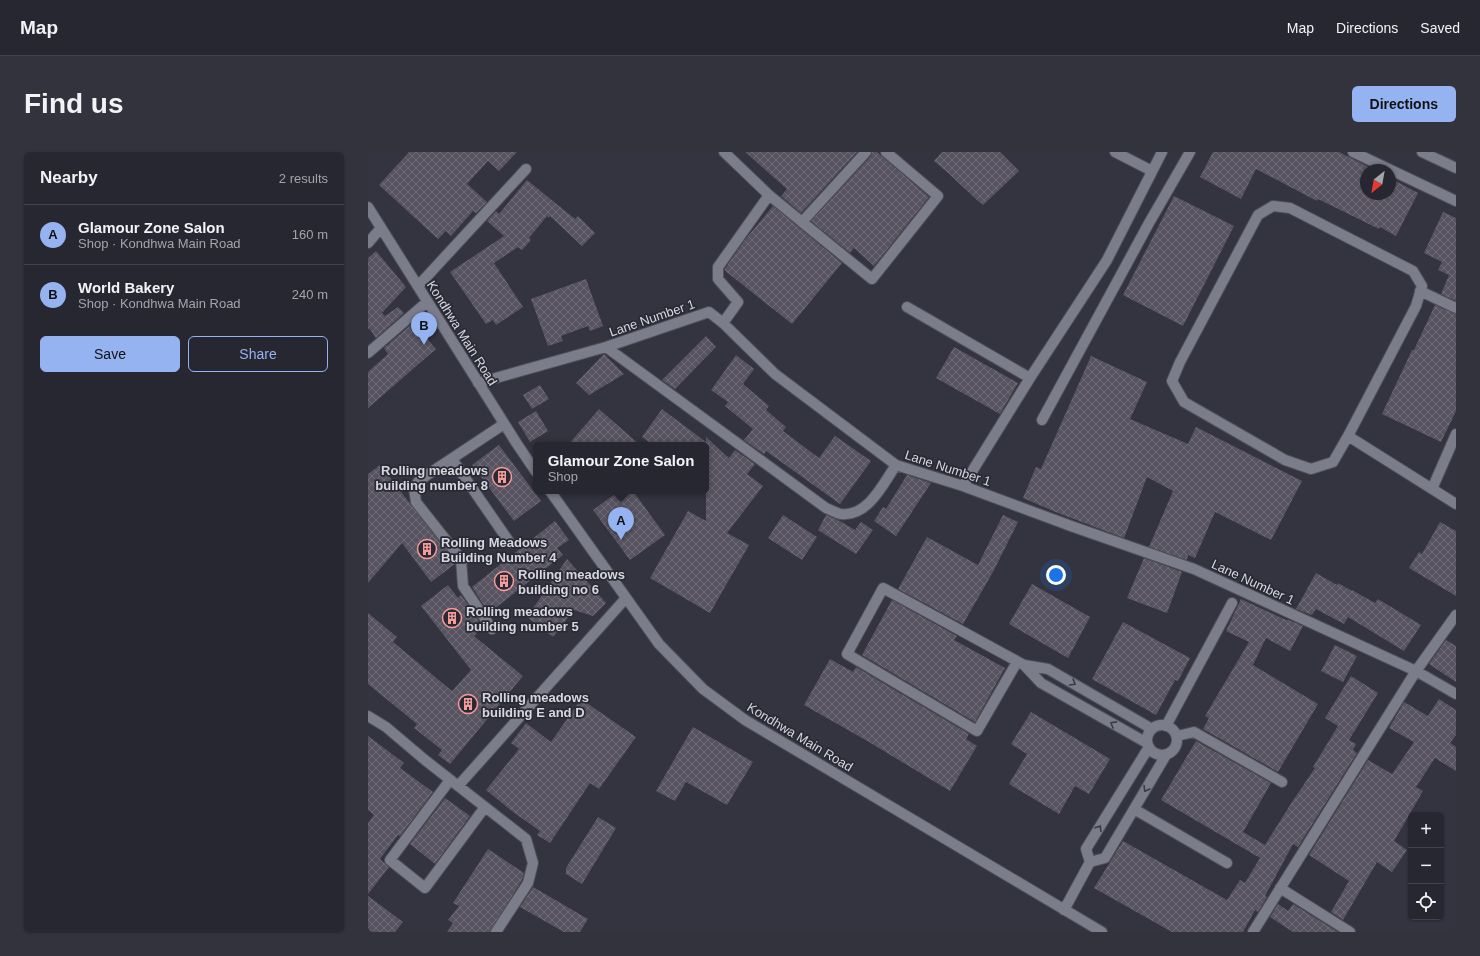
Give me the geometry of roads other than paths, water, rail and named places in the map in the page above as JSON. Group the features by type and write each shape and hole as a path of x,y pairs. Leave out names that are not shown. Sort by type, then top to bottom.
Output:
{"street":[{"path":"802,222 866,152"},
{"path":"727,153 769,195 872,278 938,196 886,152"},
{"path":"1115,152 1152,171"},
{"path":"963,486 1030,378 1107,260 1162,152"},
{"path":"1042,420 1190,152"},
{"path":"1353,152 1456,201"},
{"path":"1422,152 1456,168"},
{"path":"418,286 526,169"},
{"path":"723,323 738,302 718,279 718,267 769,195"},
{"path":"1273,206 1290,208 1413,271 1422,286 1416,306 1348,436 1333,462 1311,469 1285,460 1184,402 1172,381 1180,362 1258,215 1273,206"},
{"name":"Kondhwa Main Road","path":"368,207 478,383 533,468"},
{"path":"368,243 381,228"},
{"path":"1420,291 1456,308"},
{"path":"368,353 427,302"},
{"path":"907,307 1030,378"},
{"name":"Lane Number 1","path":"478,383 606,347 709,312 723,323 775,374 896,465 963,486 1194,569 1416,671 1456,694"},
{"path":"606,347 826,508 840,514 853,513 862,509 873,498 896,465"},
{"path":"492,629 463,586 461,559 416,502 414,489 418,482 504,424"},
{"path":"1432,489 1456,434"},
{"path":"1348,436 1456,504"},
{"path":"452,459 510,543"},
{"name":"Kondhwa Main Road","path":"552,494 659,644 703,689 745,720 1102,932"},
{"path":"1021,664 977,731 847,654 883,588 1021,664 1041,683 1148,745 1156,754 1166,755"},
{"path":"486,807 425,888 390,860 454,783 626,598"},
{"path":"1166,726 1232,603"},
{"path":"1253,932 1416,671 1456,614"},
{"path":"1021,664 1048,669 1152,729"},
{"path":"1041,683 1048,669"},
{"path":"368,716 386,727 454,783 526,839 533,863 528,883 496,932"},
{"path":"1064,910 1090,862 1086,849 1148,745 1148,738 1152,729 1166,726 1174,731 1177,736 1176,746 1166,755 1105,858 1090,862"},
{"path":"1177,736 1194,732 1282,782"},
{"path":"1134,809 1227,863"},
{"path":"1280,888 1350,932"}],"place":[{"name":"World Bakery","path":"424,345"},
{"name":"Rolling meadows building number 8","path":"502,477"},
{"name":"Glamour Zone Salon","path":"621,540"},
{"name":"Rolling Meadows Building Number 4","path":"427,549"},
{"name":"Rolling meadows building no 6","path":"504,581"},
{"name":"Rolling meadows building number 5","path":"452,618"},
{"name":"Rolling meadows building E and D","path":"468,704"}]}
